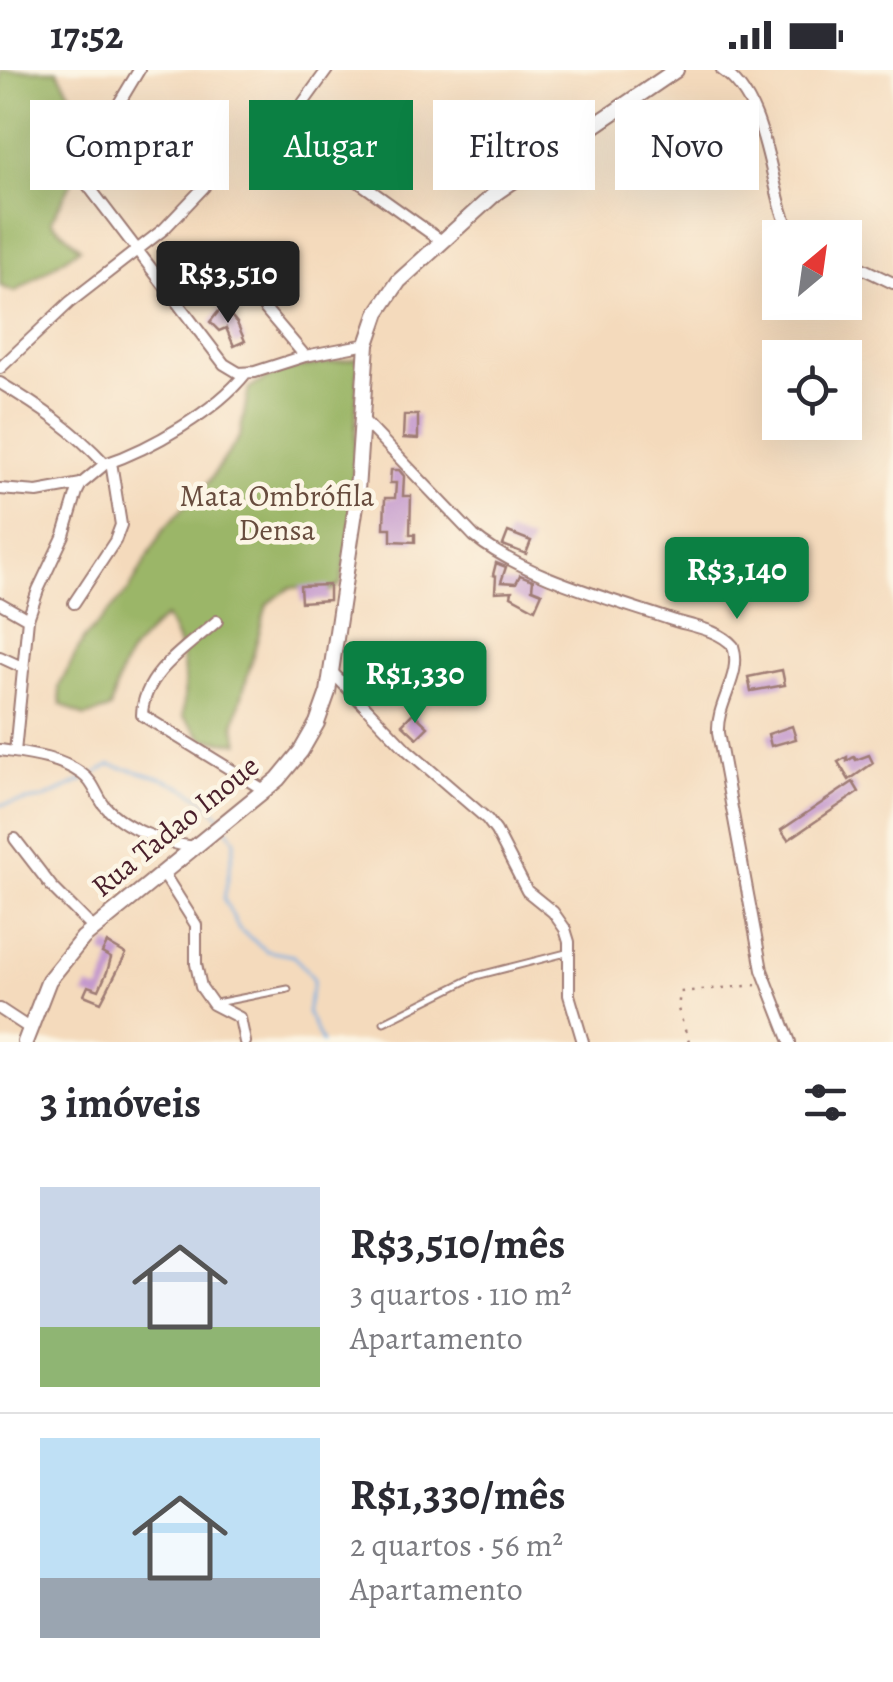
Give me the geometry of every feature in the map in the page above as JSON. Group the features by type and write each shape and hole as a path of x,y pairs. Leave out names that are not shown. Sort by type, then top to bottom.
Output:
{"street":[{"path":"139,70 80,175 224,364 246,373 367,344"},
{"path":"328,70 293,117 290,133 443,242"},
{"name":"Rua Tadao Inoue","path":"27,1035 49,980 92,928 264,790 290,766 318,723 332,672 356,505 367,344 384,300 399,281 508,184 676,70"},
{"path":"722,70 742,87 752,106 786,220"},
{"path":"0,368 70,302 164,229 201,190"},
{"path":"862,268 893,283"},
{"path":"257,299 305,356"},
{"path":"0,489 37,492 82,484 108,463 205,410 246,373"},
{"path":"0,383 61,422 108,463 121,525 115,541 74,603"},
{"path":"363,420 474,536 496,552 552,577 729,641 735,652 735,668 719,712 718,733 752,921 767,984 790,1042"},
{"path":"15,752 28,620 82,484"},
{"path":"0,603 28,620"},
{"path":"218,621 154,678 142,714 264,790"},
{"path":"0,658 24,668"},
{"path":"332,672 406,750 493,826 526,892 561,922 569,952 568,995 582,1042"},
{"path":"0,750 57,762 88,779 117,816 174,845 195,847"},
{"path":"16,839 52,888 92,928"},
{"path":"163,873 196,926 200,987 213,1004 240,1018 245,1042"},
{"path":"0,1009 27,1035"}],"lane":[{"path":"384,1022 476,976 569,952"},
{"path":"213,1004 288,989"}],"path":[{"path":"689,1042 678,1010 682,991 767,984"}],"green space":[{"path":"0,70 57,70 74,100 30,100 30,190 68,190 51,221 80,248 15,292 0,286"},
{"name":"Mata Ombrófila Densa","path":"359,358 351,531 341,584 329,592 291,587 267,604 234,725 239,743 204,739 183,716 183,665 177,640 165,617 128,657 110,709 85,717 61,704 59,687 83,640 129,590 163,530 210,480 240,436 249,388 284,370"}],"building":[{"path":"184,254 192,270 210,288 205,294 177,262"},
{"path":"223,306 245,341 234,346 226,328 219,331 210,322"},
{"path":"404,415 418,415 418,439 403,438"},
{"path":"391,470 399,470 404,476 403,496 411,496 410,534 415,534 415,542 391,541 391,528 384,528 385,498 395,498 396,483 390,483"},
{"path":"508,532 531,541 526,554 503,545"},
{"path":"496,563 506,567 501,582 516,583 520,575 533,580 532,589 542,593 535,609 511,596 512,591 495,592"},
{"path":"329,585 329,600 301,602 300,586"},
{"path":"782,670 785,685 751,691 748,677"},
{"path":"413,713 428,727 417,738 402,724"},
{"path":"792,726 796,739 771,746 768,734"},
{"path":"869,755 873,763 849,780 838,762"},
{"path":"853,782 859,792 788,840 781,830"},
{"path":"107,943 126,954 101,1002 84,995 88,986 99,990 107,972 111,958 102,953"}],"waterway":[{"path":"91,776 110,765 155,776 198,796 220,817"},
{"path":"0,805 42,799 84,780"},
{"path":"227,828 235,840 224,899 239,929 267,951 294,956 314,979 307,1012 322,1042"}]}
